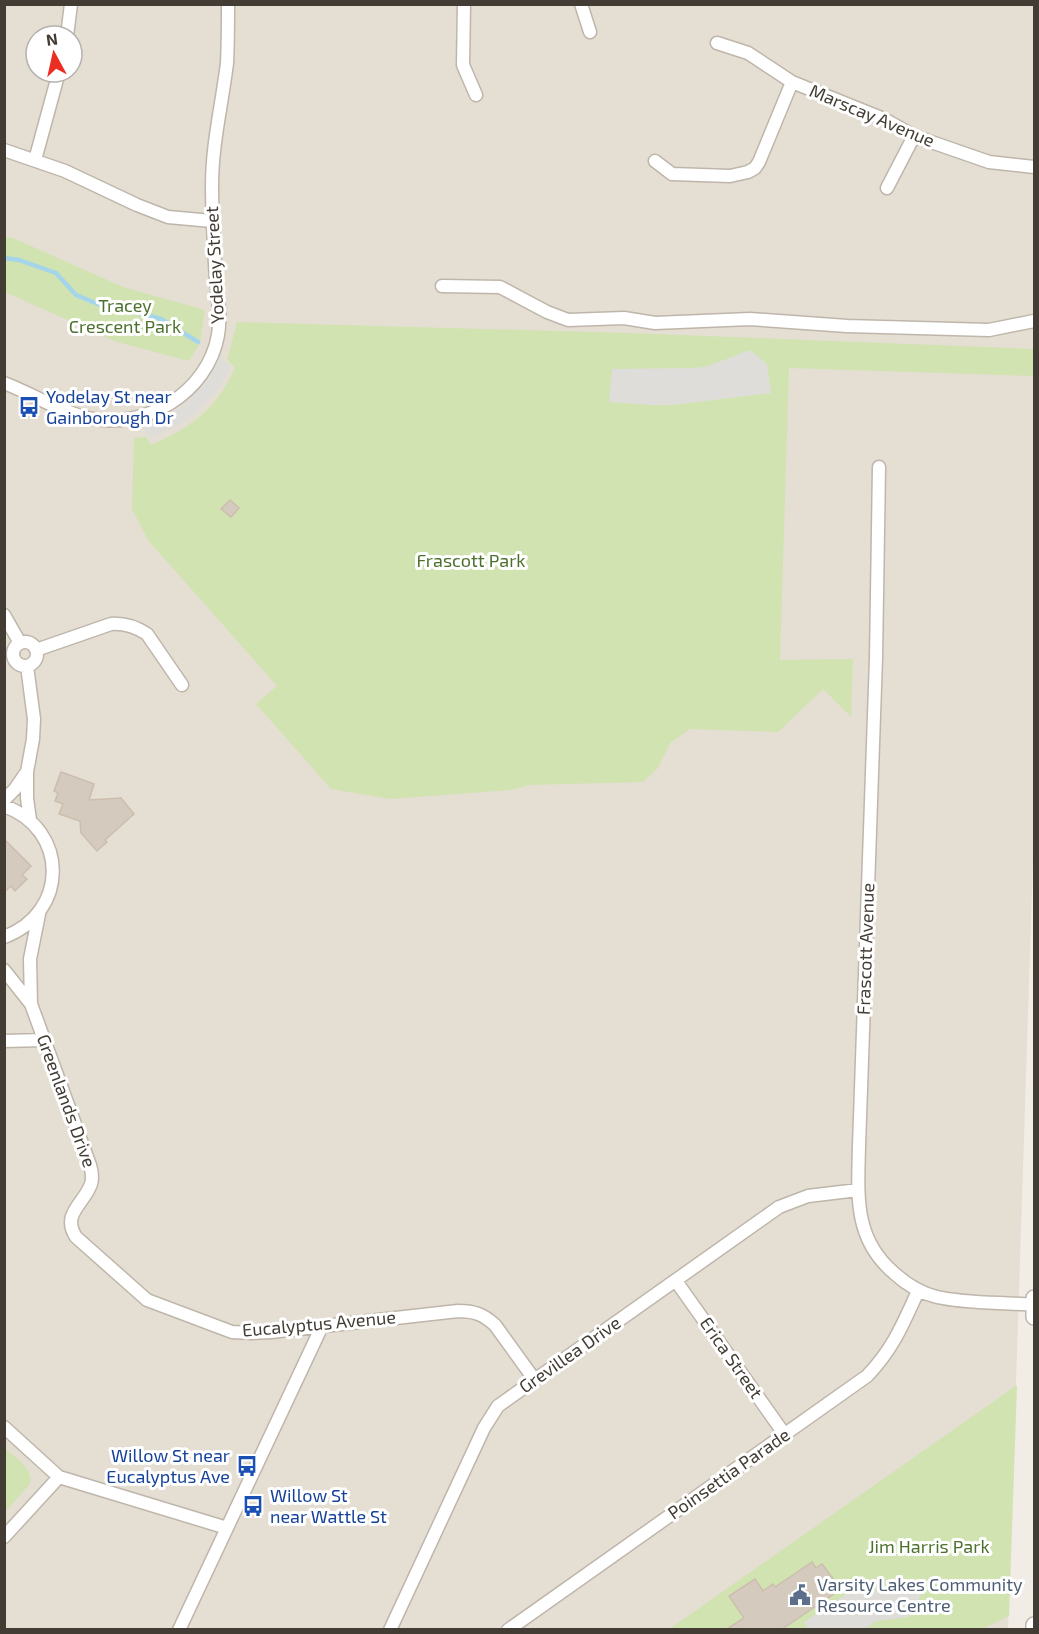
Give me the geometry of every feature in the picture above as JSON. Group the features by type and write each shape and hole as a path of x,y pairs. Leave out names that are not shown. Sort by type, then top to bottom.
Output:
{"street":[{"path":"68,24 71,4"},
{"name":"Yodelay Street","path":"4,383 70,414 106,421 142,416 172,403 196,382 201,374 211,357 218,336 219,315 212,221 213,159 226,64 228,4"},
{"path":"464,4 463,65 476,95"},
{"path":"581,4 590,32"},
{"name":"Marscay Avenue","path":"717,43 748,53 792,82 884,118 914,136 989,162 1035,167"},
{"path":"655,161 672,174 730,176 755,168 792,82"},
{"path":"35,160 56,84"},
{"path":"887,188 914,136"},
{"path":"4,150 65,171 168,217 212,221"},
{"path":"442,286 500,288 568,320 624,318 654,323 750,319 847,326 972,330 989,330 1035,321"},
{"name":"Frascott Avenue","path":"879,467 876,658 858,1190 861,1222 866,1238 875,1254 887,1267 918,1291 939,1297 1034,1307"},
{"path":"4,615 20,643"},
{"path":"36,650 111,624 121,624 147,634 182,685"},
{"path":"28,642 36,650 36,660 27,666 19,665 14,659 15,648 20,643 28,642"},
{"path":"27,666 34,719 27,772 30,820"},
{"path":"4,800 27,772"},
{"path":"4,806 16,810 30,820"},
{"name":"Greenlands Drive","path":"30,820 47,842 53,869 51,888 39,914 30,958 31,1004"},
{"path":"4,937 26,926 39,914"},
{"name":"Greenlands Drive","path":"4,970 31,1004 93,1175 91,1185 71,1218 70,1229"},
{"path":"4,1041 44,1040"},
{"name":"Grevillea Drive","path":"390,1629 490,1417 498,1406 779,1207 808,1196 858,1190"},
{"name":"Eucalyptus Avenue","path":"70,1229 75,1237 134,1290 161,1307 232,1332 250,1334 458,1311 477,1313 487,1317 495,1325 534,1379"},
{"name":"Erica Street","path":"676,1281 785,1434"},
{"name":"Poinsettia Parade","path":"508,1629 867,1376 884,1359 896,1339 918,1291"},
{"path":"179,1629 322,1326"},
{"path":"4,1427 59,1477 227,1528"},
{"path":"4,1537 59,1477"}],"shaded area":[{"path":"5,5 1034,5 1034,829 1008,1629 5,1630"},
{"path":"750,350 767,364 771,393 673,405 609,402 612,369 695,368 708,366"},
{"path":"220,356 231,367 216,392 198,411 183,422 151,438 142,427 184,406 209,379"},
{"path":"918,1585 920,1596 909,1617 875,1621 864,1630 809,1629 804,1622 846,1594"}],"green space":[{"name":"Tracey Crescent Park","path":"5,237 13,238 123,287 205,310 200,343 189,361 117,342 5,292"},
{"name":"Frascott Park","path":"237,322 629,333 1034,349 1034,376 789,368 780,660 853,659 851,717 823,689 778,732 690,729 670,743 658,768 643,782 529,785 511,790 390,799 331,789 256,704 277,686 148,540 132,509 134,438 146,437 151,445 179,431 211,406 235,368 227,360"},
{"name":"Jim Harris Park","path":"1017,1385 1009,1616 980,1630 668,1630"},
{"path":"5,1448 26,1468 30,1484 5,1512"}],"building":[{"path":"230,500 239,508 231,517 221,509"},
{"path":"61,772 94,784 89,800 121,798 134,814 105,840 107,842 97,851 81,833 80,821 59,814 63,804 55,801 58,793 54,791"},
{"path":"4,839 31,866 22,875 27,879 15,891 11,886 4,892"},
{"name":"Varsity Lakes Community Resource Centre","path":"812,1562 816,1568 822,1564 841,1589 782,1629 727,1629 744,1618 729,1596 755,1579 763,1591 773,1584 775,1587"}],"waterway":[{"path":"4,258 19,260 56,273 76,295 98,304 161,319 198,342"}],"place":[{"name":"Yodelay St near Gainborough Dr","path":"29,407"},
{"name":"Willow St near Eucalyptus Ave","path":"247,1466"},
{"name":"Willow St near Wattle St","path":"253,1506"},
{"name":"Varsity Lakes Community Resource Centre","path":"800,1595"}]}
